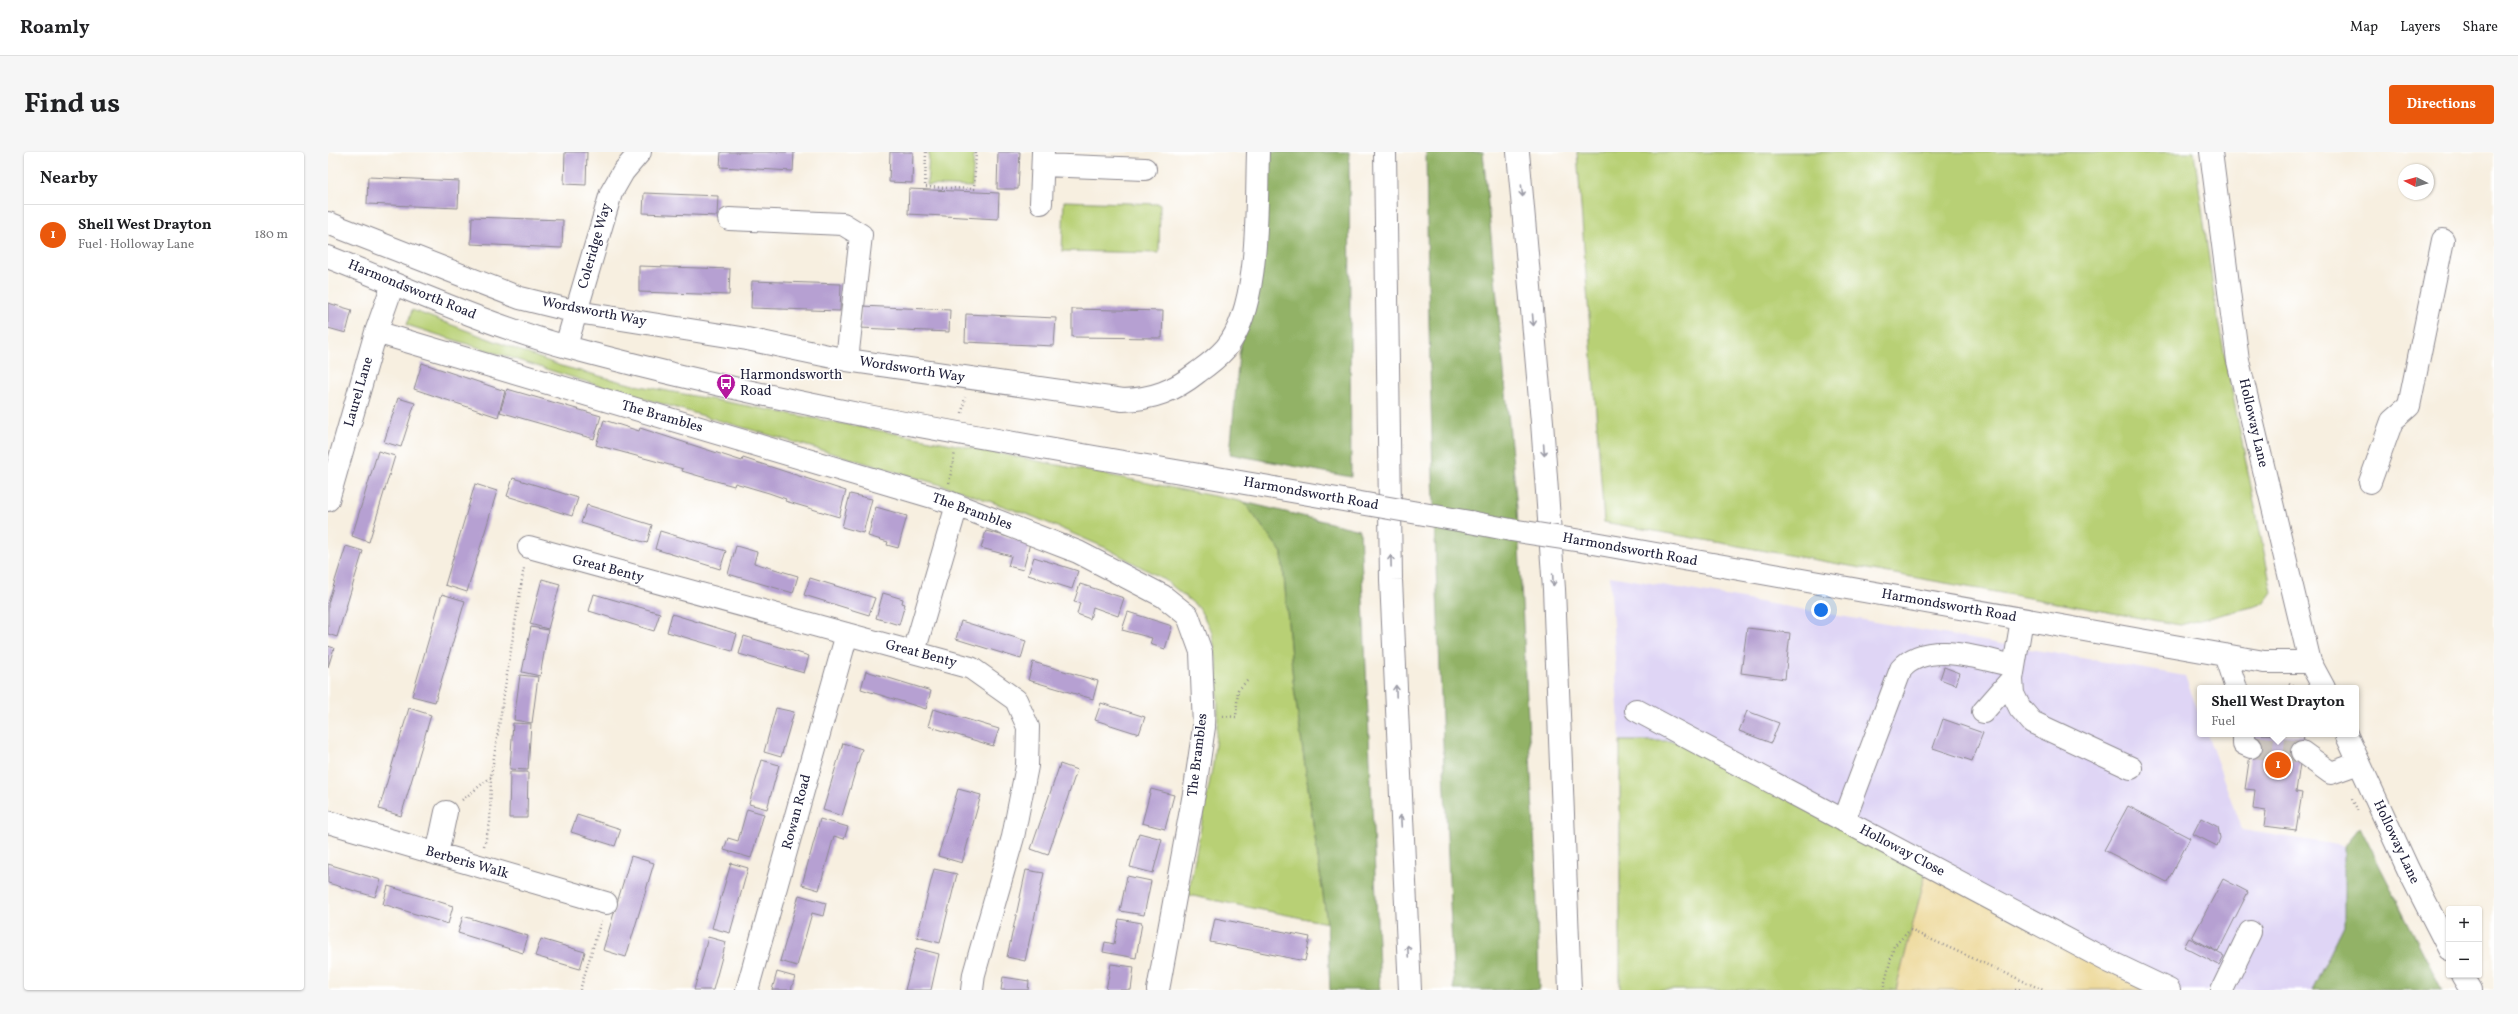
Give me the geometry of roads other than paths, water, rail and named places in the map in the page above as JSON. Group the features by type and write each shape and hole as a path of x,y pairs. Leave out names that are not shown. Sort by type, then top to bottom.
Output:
{"main road":[{"name":"Coleridge Way","path":"566,346 611,192 623,172 640,152"},
{"name":"Wordsworth Way","path":"328,223 520,298 577,312 747,339 847,360 1123,400 1147,399 1173,388 1192,377 1226,347 1241,321 1254,268 1258,152"},
{"path":"1385,152 1391,580 1410,990"},
{"path":"1518,152 1541,406 1554,590 1570,990"},
{"name":"Holloway Lane","path":"2210,152 2238,361 2310,662 2322,685"},
{"path":"1041,203 1043,158 1145,169"},
{"path":"729,218 843,224 861,235 847,360"},
{"path":"2370,482 2392,421 2409,406 2443,240"},
{"name":"Harmondsworth Road","path":"328,257 393,284 488,320 566,346 831,410 2264,662 2310,662"},
{"name":"Laurel Lane","path":"328,500 376,332 393,284"},
{"name":"The Brambles","path":"376,332 951,503 1078,552 1163,596 1188,616 1201,652 1204,716 1195,788 1158,990"},
{"path":"914,652 951,503"},
{"name":"Great Benty","path":"528,547 971,668 1016,700 1028,727 1027,766 1013,837 974,974 972,990"},
{"path":"2022,619 2013,672 2015,701 2032,722 2131,768"},
{"name":"Rowan Road","path":"747,990 847,634"},
{"path":"1844,821 1901,669 1906,663 1921,657 1950,653 2013,672"},
{"path":"2225,655 2235,685"},
{"path":"1983,712 2013,672"},
{"name":"Holloway Close","path":"1636,710 2108,961 2169,990"},
{"name":"Holloway Lane","path":"2347,737 2408,869 2446,943"},
{"path":"2302,752 2331,773 2359,763"},
{"path":"437,854 446,812"},
{"name":"Berberis Walk","path":"328,822 606,903"},
{"path":"2222,990 2250,932"},
{"path":"2464,978 2471,990"}],"tunnel":[{"path":"2251,747 2302,752"}],"place":[{"name":"Harmondsworth Road","path":"726,400"},
{"name":"Shell West Drayton","path":"2278,765"}]}
